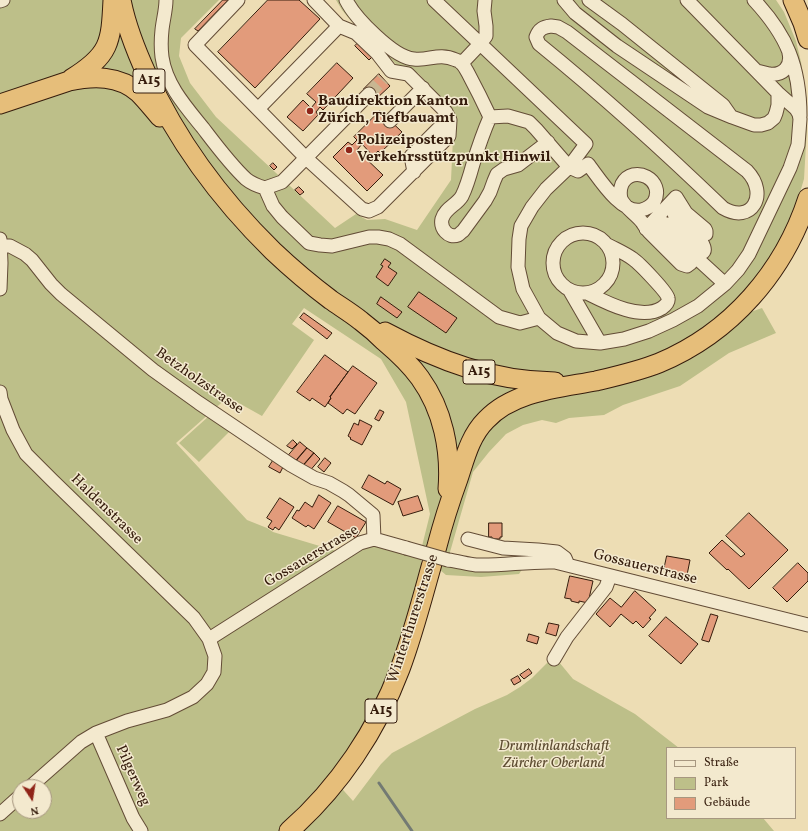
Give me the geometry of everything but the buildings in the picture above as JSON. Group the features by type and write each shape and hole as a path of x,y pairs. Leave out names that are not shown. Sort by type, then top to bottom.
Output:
{"highway":[{"path":"69,81 90,67 106,47 111,31 113,0"},
{"name":"A15","path":"121,0 129,31 148,79 171,122 211,181 240,217 274,252 312,285 362,321 400,356 420,377 435,405 443,429 447,448 448,478 444,518"},
{"path":"793,0 808,39"},
{"path":"0,104 80,78 101,77 118,80 140,94 192,155"},
{"name":"A15","path":"444,518 473,438 482,423 491,415 501,407 519,398 606,379 648,367 672,357 697,343 732,318 757,292 775,268 787,248 798,225 808,198"},
{"name":"A15","path":"362,321 414,348 468,368 489,374 537,382 570,382 606,379"},
{"name":"Winterthurerstrasse","path":"289,831 315,806 343,773 381,712 409,644 444,518"}],"street":[{"path":"166,0 162,31 162,58 170,83 210,138 247,180 256,186 265,188 282,182 369,94"},
{"path":"238,0 195,45 306,158 362,208 369,211 378,208 449,136 450,120 446,112 408,74 387,75 377,53 356,33 338,26 314,0"},
{"path":"346,0 361,22 378,38 403,57 415,60 443,56 452,58 462,63 490,117 461,198 447,211 443,217 442,227 447,234 453,236 458,235 463,231 485,201 497,174 500,171 518,165 548,142"},
{"path":"434,0 586,144 569,167 546,190 532,207 521,226 518,267 523,289 539,318 557,333 576,341 600,343 624,339 649,331 673,320 698,306 725,284 738,270 749,254 790,168 799,138 800,100 797,81 789,51 775,27 754,0"},
{"path":"462,63 486,36 484,12 485,0"},
{"path":"564,0 575,13 617,46 708,107 754,125 761,126 774,118 778,105 778,93"},
{"path":"589,0 723,105 732,117"},
{"path":"687,0 778,93 796,109 800,119"},
{"path":"258,109 338,26"},
{"path":"551,26 558,27 567,32 747,172 754,180 757,186 758,194 757,199 750,210 735,213 729,212 723,208 678,165 539,44 536,37 540,29 551,26"},
{"path":"757,71 770,74 783,71 789,63 789,51"},
{"path":"390,121 423,88"},
{"path":"490,117 508,116 529,122 536,128 569,167 578,170 588,164 602,183 617,199 627,206 642,222 646,229 681,264 687,266 699,257 706,234 702,235 699,233 672,209"},
{"path":"265,188 272,206 282,218 309,243 320,246 332,246 369,237 389,239 400,244 499,317 520,323 539,318"},
{"path":"758,194 778,194"},
{"path":"646,229 661,220 672,209"},
{"path":"661,220 662,224 660,234 662,237 684,251 691,260 691,263 699,257 702,241 688,235 678,227 672,209"},
{"path":"582,233 591,234 606,244 634,260 665,292 668,300 666,305 661,309 652,312 636,312 615,307 586,294 570,291 559,283 552,267 553,258 558,245 569,236 582,233"},
{"path":"0,289 1,241"},
{"name":"Betzholzstrasse","path":"1,241 25,254 61,294 153,370 291,465 314,478 329,483 349,495 373,515 374,539"},
{"path":"586,294 602,287 611,274 613,259 606,244"},
{"path":"699,257 725,284"},
{"path":"570,291 600,343"},
{"path":"661,309 673,320"},
{"name":"Haldenstrasse","path":"0,392 1,399 13,430 26,454 194,618 209,639"},
{"name":"Gossauerstrasse","path":"209,639 343,553 360,543 374,539 448,560 475,565 540,561 555,562 808,625"},
{"path":"468,540 504,548 557,552 565,558 568,565"},
{"path":"554,659 567,637 606,587 610,576"},
{"path":"39,779 81,742 96,733 127,721 167,710 194,697 207,684 214,672 215,656 209,639"},
{"name":"Pilgerweg","path":"96,733 133,818 141,831"},
{"path":"0,814 12,803"}],"green space":[{"name":"Drumlinlandschaft Zürcher Oberland","path":"0,0 219,0 181,38 179,56 190,83 216,117 335,228 356,214 367,220 385,219 417,230 451,180 453,138 456,124 453,111 418,73 399,67 351,21 336,0 776,0 784,12 796,41 801,62 807,102 804,179 792,219 770,261 747,292 713,325 762,308 776,333 729,353 680,386 623,405 604,415 569,418 556,423 542,420 523,425 506,434 473,472 448,559 527,562 519,574 481,577 446,575 420,555 423,569 409,644 336,782 353,801 381,764 392,753 475,709 507,695 532,678 554,656 573,679 635,714 678,747 666,747 666,819 764,819 774,831 0,831","holes":["304,308 381,359 406,402 430,514 420,554 374,539 343,553 273,532 247,520 176,443 228,397 262,416 314,340 292,324"]},
{"path":"209,416 229,432 199,462 179,443"}],"waterway":[{"path":"379,783 412,831"}],"tunnel":[{"path":"369,94 383,79"}],"place":[{"name":"Baudirektion Kanton Zürich, Tiefbauamt","path":"310,111"},
{"name":"Polizeiposten Verkehrsstützpunkt Hinwil","path":"349,150"}]}
